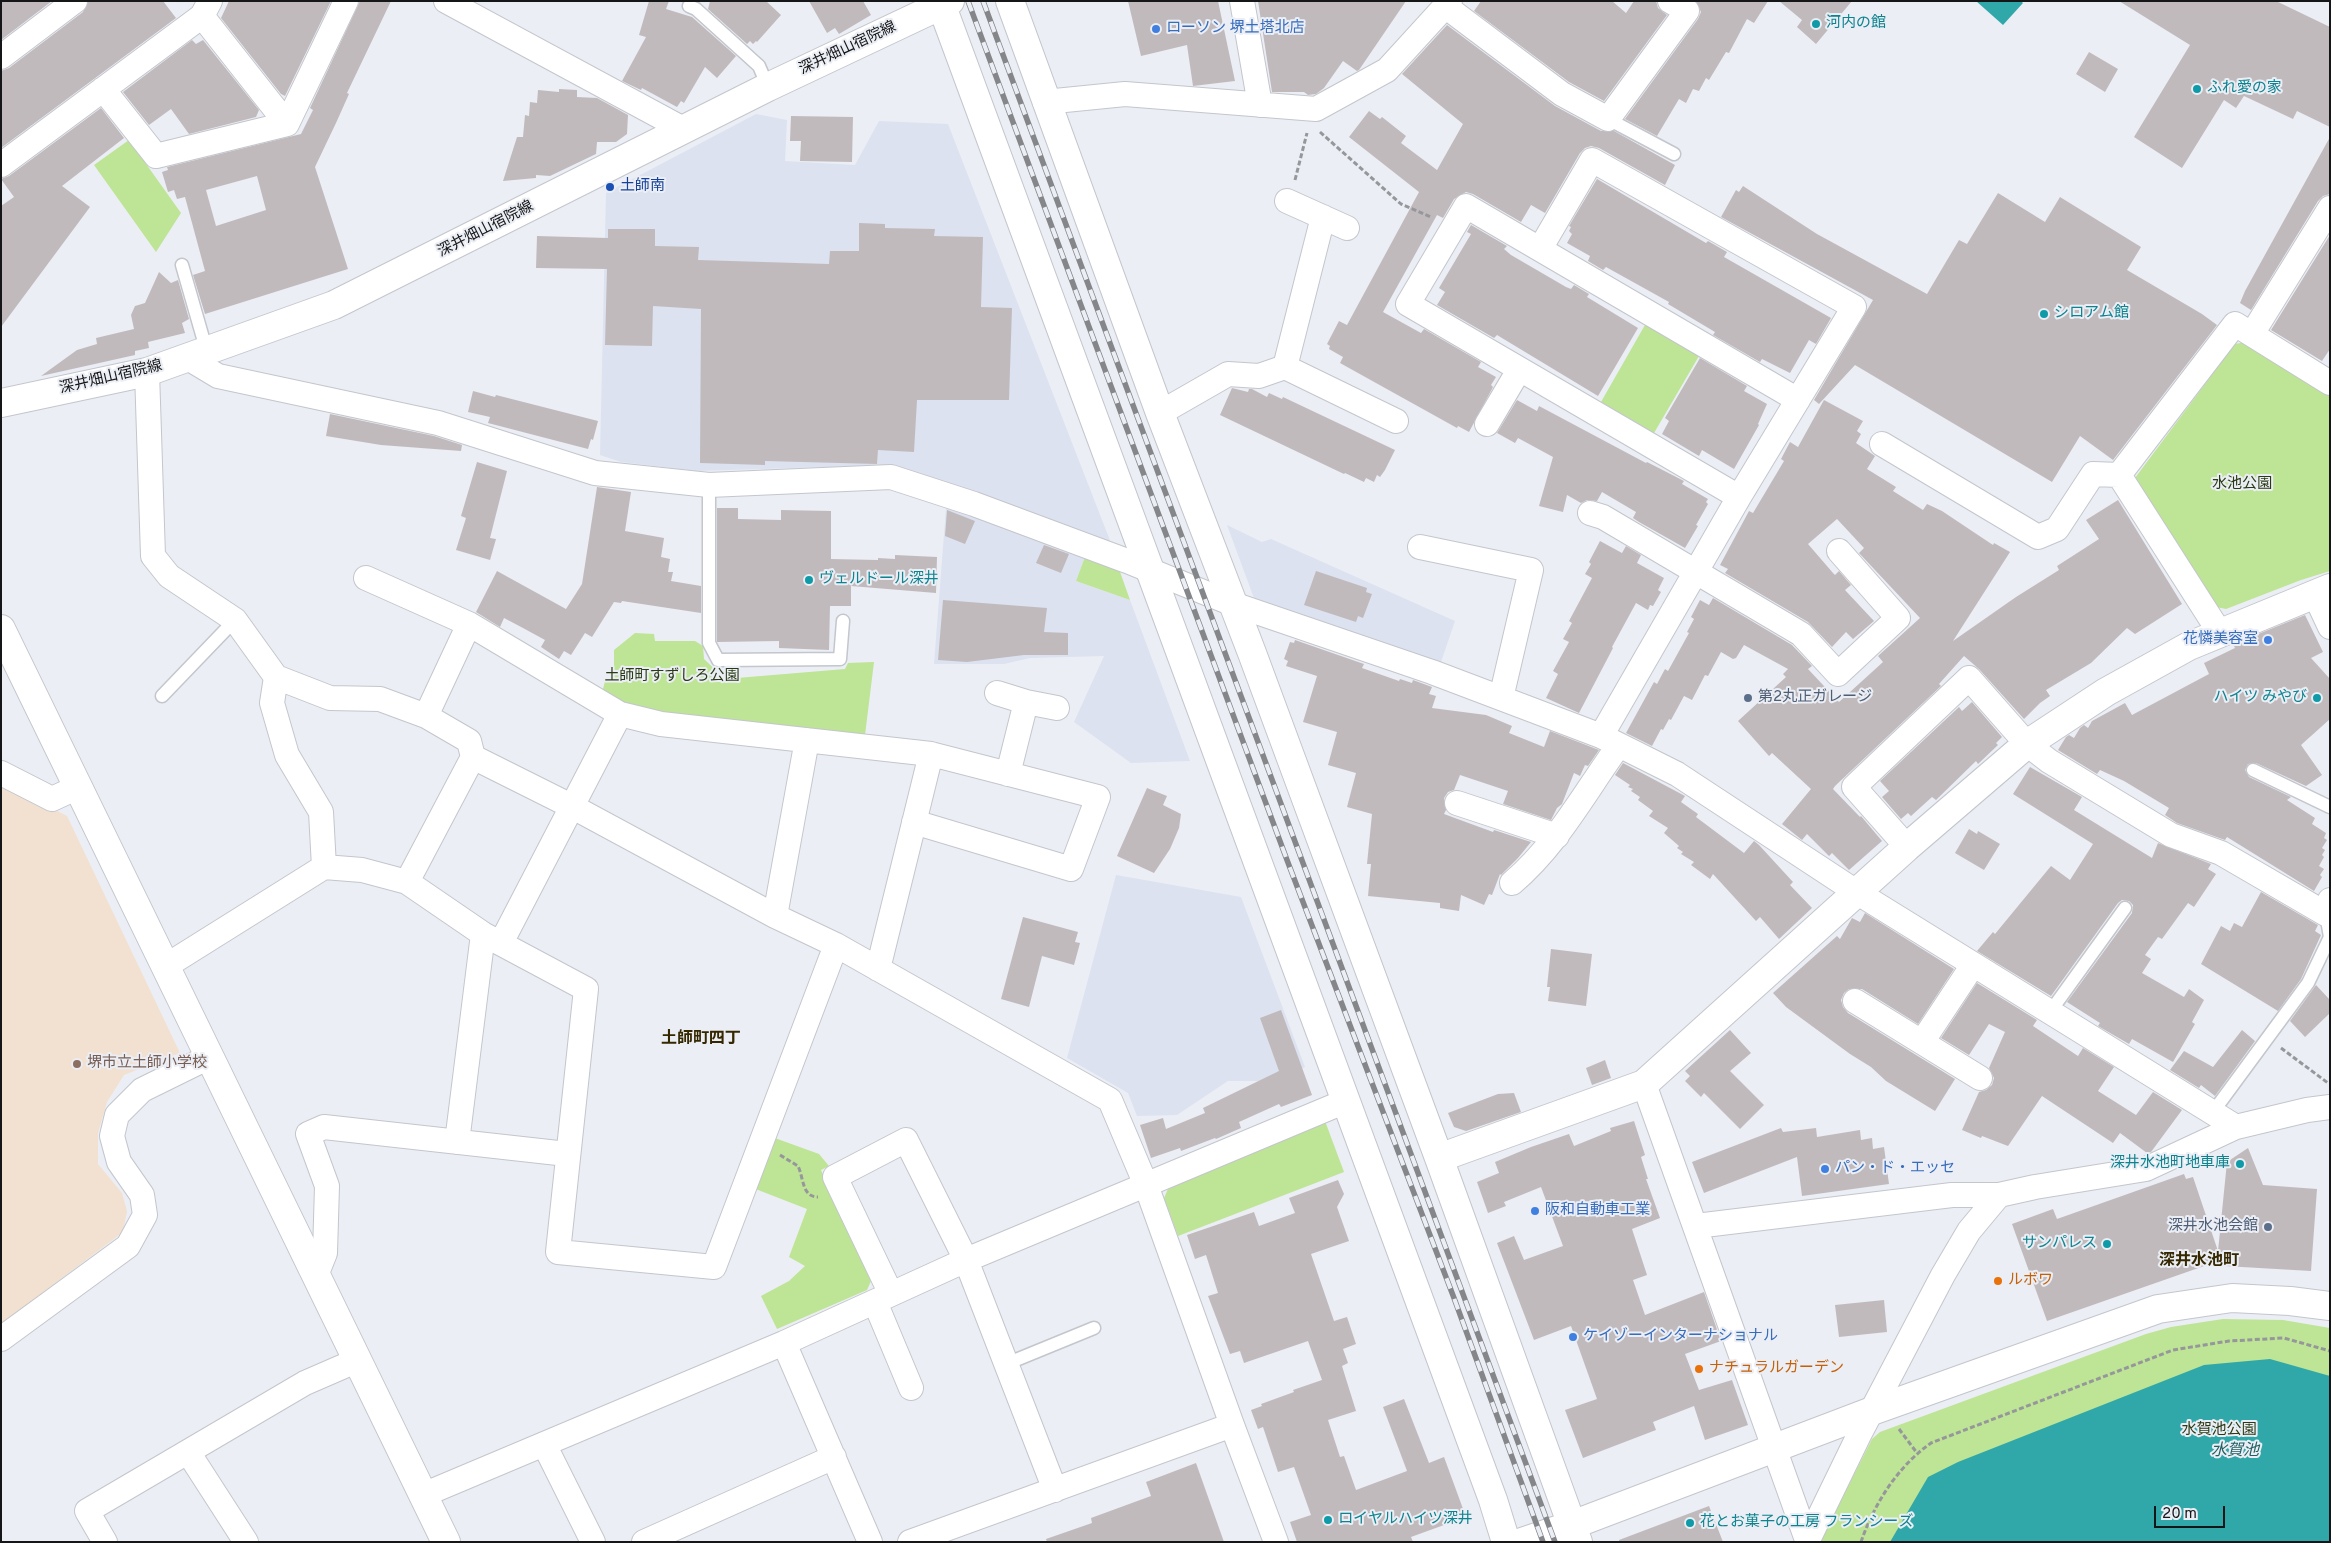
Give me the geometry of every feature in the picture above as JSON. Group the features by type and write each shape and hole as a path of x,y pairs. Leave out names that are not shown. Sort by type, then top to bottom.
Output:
{"street":[{"path":"1,57 76,1"},
{"path":"287,124 346,1"},
{"path":"446,1 685,130"},
{"path":"1010,1 1045,102 1160,413 1439,1158 1575,1534"},
{"path":"1242,1 1260,105"},
{"path":"1045,102 1125,94 1260,105 1301,114 1316,109 1387,70 1448,4 1562,94 1608,119 1687,11 1670,1"},
{"path":"944,3 1148,569 1493,1500 1506,1542"},
{"name":"深井畑山宿院線","path":"1,403 147,372 334,306 768,87 944,3"},
{"path":"1,165 103,89 206,8 287,124"},
{"path":"103,89 156,156 287,124"},
{"path":"1512,883 1528,869 1557,836 1588,788 1610,740 1697,572 1739,497 1854,307 1592,160 1540,249"},
{"path":"1287,202 1347,228"},
{"path":"1739,497 1408,304 1466,206 1798,400"},
{"path":"2252,334 2330,208"},
{"path":"1285,367 1323,217"},
{"path":"2119,475 2235,324 2329,379"},
{"path":"198,355 218,376 438,423 595,473 709,485 891,477 974,504 1148,569 1233,604 1501,698 1610,740 1677,774 1858,893 2236,1126"},
{"path":"1160,413 1228,374 1259,376 1285,367 1396,422"},
{"path":"1487,424 1519,370"},
{"path":"147,372 153,556 169,576 235,620 276,677 330,698 380,699 426,716 469,741 473,757 407,882"},
{"path":"1882,444 2038,537 2057,529 2093,474 2119,475"},
{"path":"2119,475 2220,633"},
{"path":"1590,513 1603,517 1801,634 1838,674 1898,618 1838,551"},
{"path":"1420,547 1531,570 1501,698"},
{"path":"366,578 469,624 620,714 661,724 931,754 1098,797 1071,869 914,822"},
{"path":"1439,1158 1644,1084 1907,847 2027,744 2106,692 2189,646 2322,590 2330,627"},
{"path":"426,716 469,624"},
{"path":"1,629 209,1057 317,1273 446,1542"},
{"path":"276,677 272,703 286,755 321,812 324,867"},
{"path":"1907,847 1854,787 1969,678 2027,744 2049,761 2171,835 2221,853 2328,907"},
{"path":"997,693 1026,702 1057,708"},
{"path":"1008,774 1026,702"},
{"path":"457,1142 492,939 573,807 620,714"},
{"path":"775,916 807,740"},
{"path":"878,969 931,754"},
{"path":"473,757 573,807 775,916 836,945 1110,1100 1146,1185 1276,1542"},
{"path":"1,773 52,799 78,787"},
{"path":"1457,803 1557,836"},
{"path":"166,966 324,867 362,870 407,882 492,939 586,989 558,1252 714,1267 836,945"},
{"path":"1922,1042 1973,965"},
{"path":"1855,1001 1980,1078"},
{"path":"1,1339 128,1246 145,1214 142,1196 119,1162 112,1136 117,1115 142,1090 209,1057"},
{"path":"1644,1084 1807,1541"},
{"path":"423,1495 784,1343 966,1260 1346,1101"},
{"path":"1696,1226 1952,1196 1999,1196 2035,1187 2146,1169 2236,1126 2307,1110 2330,1107"},
{"path":"317,1273 325,1254 327,1186 308,1134 324,1127 567,1154"},
{"path":"911,1388 883,1298 836,1176 906,1140 966,1260 1055,1490"},
{"path":"1807,1541 1943,1275 1969,1232 1999,1196"},
{"path":"1522,1542 1575,1534 1775,1448 1872,1411 2158,1310 2232,1298 2290,1300 2330,1306"},
{"path":"784,1343 870,1542"},
{"path":"105,1542 87,1512 305,1383 358,1360"},
{"path":"910,1542 1232,1425"},
{"path":"544,1444 593,1542"},
{"path":"188,1452 246,1542"},
{"path":"644,1542 834,1457"}],"lane":[{"path":"689,6 696,8 759,66 768,87"},
{"path":"1608,119 1674,154"},
{"path":"182,265 198,355"},
{"path":"709,485 708,643 718,660 840,659 843,621"},
{"path":"162,696 235,620"},
{"path":"2253,770 2330,807"},
{"path":"2213,1112 2269,1039 2308,983 2330,937 2328,907"},
{"path":"2050,1012 2125,908"},
{"path":"1006,1364 1094,1328"}],"path":[{"path":"1287,202 1306,139 1301,114"},
{"path":"1301,114 1401,204 1453,228"},
{"path":"2269,1039 2330,1084"},
{"path":"757,1154 783,1155 798,1166 806,1193 811,1197 819,1197 839,1185"},
{"path":"1861,1542 1866,1527 1893,1479 1917,1453 1932,1442 2173,1350 2228,1341 2284,1338 2330,1350"},
{"path":"1899,1429 1917,1453"}],"shaded area":[{"path":"756,114 787,120 785,161 855,165 879,121 948,124 1111,543 892,465 696,471 621,462 600,455 606,193"},
{"path":"946,508 972,513 1085,557 1076,581 1130,600 1190,761 1131,763 1074,722 1104,656 1030,658 1004,664 934,664"},
{"path":"1227,525 1262,542 1271,539 1455,621 1441,662 1255,601"},
{"name":"堺市立土師小学校","path":"1,782 67,816 180,1053 124,1075 107,1102 98,1133 98,1164 122,1193 127,1211 123,1232 1,1324"},
{"path":"1116,875 1241,897 1305,1067 1272,1081 1228,1081 1177,1115 1137,1116 1128,1093 1067,1058"}],"green space":[{"path":"129,140 181,213 156,252 94,165"},
{"path":"1645,325 1699,356 1654,433 1601,402"},
{"name":"水池公園","path":"2246,342 2330,396 2330,571 2226,609 2216,607 2135,478 2235,344"},
{"path":"1085,557 1119,569 1130,600 1076,581"},
{"name":"土師町すずしろ公園","path":"635,633 654,634 655,641 695,641 703,646 704,659 725,679 845,669 848,663 874,662 865,735 634,711 602,693 605,681 614,682 614,650"},
{"path":"1325,1121 1344,1172 1178,1236 1164,1198 1168,1189"},
{"path":"772,1137 819,1154 829,1166 821,1170 871,1281 867,1290 777,1329 761,1296 789,1281 805,1266 789,1257 807,1209 753,1188"},
{"name":"水賀池","path":"2223,1319 2283,1320 2330,1328 2330,1542 1820,1542 1872,1439 1880,1432 2146,1334 2171,1327"}],"water":[{"path":"1976,1 2021,1 2023,3 2003,25"},
{"name":"水賀池","path":"2270,1359 2330,1376 2330,1542 1890,1542 1928,1477 1958,1462 2204,1365"}],"building":[{"path":"1,1 52,1 1,40"},
{"path":"88,1 163,1 176,18 1,148 1,71 9,68 83,12"},
{"path":"229,1 331,1 285,96 281,94 221,18"},
{"path":"360,1 391,1 347,93 349,94 315,167 348,269 205,314 193,275 205,271 185,197 177,199 174,190 168,192 162,172 168,170 167,167 301,134 313,110 310,108","holes":["257,176 266,210 216,226 206,190"]},
{"path":"649,1 669,1 666,9 692,17 736,56 717,78 705,67 684,103 681,101 677,107 642,88 641,90 622,81 646,37 639,35"},
{"path":"710,1 766,1 781,15 757,42 753,44 750,41 747,44 708,9"},
{"path":"809,1 863,1 871,15 839,34 835,28 827,33"},
{"path":"1128,1 1218,1 1235,81 1193,86 1187,45 1141,56"},
{"path":"1258,1 1406,1 1359,70 1357,71 1343,61 1324,88 1316,94 1308,95 1304,92 1272,92"},
{"path":"1481,1 1612,1 1626,13 1634,1 1656,1 1658,8 1667,15 1604,101 1569,82 1474,11"},
{"path":"1696,1 1768,1 1754,23 1747,19 1729,53 1726,52 1709,80 1706,78 1699,91 1693,89 1686,103 1679,99 1657,136 1625,119 1698,19 1701,12"},
{"name":"河内の館","path":"1779,1 1852,1 1816,44 1797,27 1802,20"},
{"path":"2119,1 2276,1 2330,27 2330,127 2297,111 2293,119 2244,96 2236,108 2224,100 2182,168 2134,137 2190,45"},
{"path":"1447,25 1555,106 1601,131 1614,131 1675,165 1665,185 1599,148 1591,146 1585,148 1580,153 1545,213 1531,205 1521,222 1473,194 1466,192 1454,199 1443,218 1437,215 1383,312 1421,333 1424,329 1481,362 1478,367 1496,377 1491,385 1493,387 1469,432 1458,426 1457,428 1340,363 1343,357 1329,349 1330,346 1327,344 1339,321 1347,325 1419,192 1349,137 1369,111 1380,119 1382,117 1406,136 1401,143 1437,170 1463,124 1402,74"},
{"path":"192,40 196,44 203,40 259,110 256,117 189,134 171,109 149,125 123,92"},
{"path":"2089,52 2118,69 2105,92 2076,74"},
{"path":"559,89 577,90 577,97 597,98 628,115 627,134 616,142 597,142 596,154 550,176 536,175 536,178 503,181 517,137 523,137 525,115 529,116 530,102 537,103 538,90 559,92"},
{"path":"101,108 124,138 62,186 90,207 1,327 1,206 14,197 1,179 9,176"},
{"path":"791,116 853,117 852,162 800,161 801,141 790,141"},
{"path":"2330,137 2330,194 2323,196 2318,201 2251,310 2240,303 2245,291"},
{"path":"1597,179 1706,243 1708,241 1727,252 1724,257 1831,318 1816,344 1809,340 1790,373 1762,359 1760,362 1713,335 1715,332 1668,304 1669,302 1606,267 1603,270 1588,261 1590,256 1567,243 1572,234 1569,231 1571,227 1569,226"},
{"path":"1743,186 1817,234 1927,294 1959,240 1967,244 1998,193 2045,222 2060,197 2141,247 2127,270 2202,314 2217,325 2113,460 2080,436 2052,482 1855,365 1819,404 1814,400 1873,300 1721,217 1736,190 1739,192"},
{"path":"859,223 885,224 885,228 935,229 934,236 983,237 981,307 1012,308 1009,400 917,400 914,452 878,450 877,464 765,461 765,465 700,463 701,309 653,306 652,346 605,345 607,269 536,268 537,236 608,238 608,229 655,229 655,246 699,247 698,260 829,264 830,251 859,251"},
{"path":"1471,225 1507,246 1504,249 1511,255 1566,287 1571,289 1574,285 1589,294 1587,297 1638,328 1598,396 1497,335 1494,338 1437,305 1445,292 1439,288 1471,234 1467,232"},
{"path":"2330,235 2330,349 2322,361 2271,330"},
{"path":"159,272 171,283 178,280 189,319 182,323 185,333 148,342 149,348 135,351 135,355 41,376 77,350 97,344 96,338 134,329 131,315 135,306 145,303"},
{"path":"1700,358 1747,386 1744,391 1767,404 1759,425 1734,469 1702,450 1699,456 1662,434 1669,421 1665,418"},
{"path":"1232,388 1248,392 1249,389 1252,389 1267,397 1269,393 1282,399 1283,397 1395,450 1380,477 1377,475 1374,482 1366,478 1364,482 1220,415"},
{"path":"473,391 598,421 593,440 591,439 588,449 488,423 490,417 468,412"},
{"path":"1517,400 1537,411 1539,406 1684,481 1682,484 1708,499 1706,502 1708,504 1696,525 1698,526 1685,548 1633,518 1636,512 1602,492 1597,501 1587,500 1581,503 1567,495 1563,512 1539,506 1553,457 1518,438 1515,443 1497,433"},
{"path":"1824,400 1863,421 1857,431 1861,434 1856,443 1875,456 1867,469 1896,487 1893,491 1923,510 1927,504 1942,511 1993,545 1994,543 2010,552 1953,641 2059,570 2057,566 2099,539 2086,520 2118,500 2182,604 2135,634 2127,628 2091,663 2046,690 2050,696 2024,719 1979,669 1964,656 1939,684 1941,686 1833,789 1861,816 1882,841 1849,870 1832,853 1829,856 1807,834 1802,840 1782,824 1811,789 1772,753 1769,756 1738,721 1786,677 1783,674 1788,669 1744,645 1736,658 1733,659 1721,652 1708,676 1705,675 1692,700 1684,696 1671,720 1669,719 1663,730 1661,729 1652,746 1626,733 1654,682 1657,684 1665,669 1668,671 1689,633 1687,632 1694,619 1691,617 1700,600 1709,605 1713,598 1792,645 1812,666 1808,669 1839,702 1883,662 1878,656 1920,618 1859,553 1864,548 1837,519 1808,544 1835,575 1839,571 1851,585 1845,590 1874,621 1853,639 1846,632 1832,647 1808,622 1725,573 1728,569 1720,565 1749,511 1753,513 1784,461 1781,459 1790,442 1798,447"},
{"path":"330,414 434,436 462,445 461,451 381,445 326,436"},
{"path":"477,462 507,471 490,538 496,539 490,560 456,550 466,518 461,516"},
{"path":"597,487 631,492 625,531 664,538 661,557 670,559 668,572 673,572 671,581 701,586 701,613 622,601 621,603 614,602 592,637 585,633 571,655 564,651 559,659 541,647 545,640 504,618 500,627 476,612 497,571 566,609 582,584"},
{"path":"717,508 738,508 738,519 781,520 781,510 831,511 831,559 895,559 895,555 937,557 936,593 851,586 851,606 830,606 829,650 779,648 779,641 717,642"},
{"path":"947,510 975,521 965,544 945,536"},
{"path":"1600,541 1622,553 1626,546 1641,555 1637,563 1664,578 1658,590 1661,592 1653,606 1650,605 1648,610 1636,603 1579,713 1546,698 1558,674 1553,671 1569,642 1563,639 1572,623 1569,621 1592,578 1585,574"},
{"path":"1044,545 1069,554 1061,573 1036,563"},
{"path":"1316,571 1367,588 1366,592 1372,594 1363,618 1358,616 1356,622 1304,605"},
{"path":"943,600 1047,608 1044,632 1068,633 1068,655 1024,655 967,662 938,660"},
{"path":"2305,615 2323,652 2311,658 2330,679 2330,719 2301,745 2322,775 2306,786 2256,763 2248,764 2245,770 2249,777 2291,797 2287,800 2315,818 2312,824 2326,833 2324,838 2327,840 2322,848 2325,850 2322,855 2324,857 2319,866 2324,869 2314,891 2227,837 2225,840 2177,823 2165,815 2169,808 2124,781 2100,770 2097,774 2058,750 2066,737 2069,735 2074,738 2084,725 2088,728 2092,721 2125,703 2132,715 2209,674 2204,663 2235,648 2234,646 2251,637"},
{"path":"1295,640 1364,664 1362,668 1399,681 1400,679 1412,683 1413,680 1432,687 1429,694 1436,696 1432,708 1486,715 1512,726 1509,733 1544,747 1550,731 1599,750 1588,766 1585,765 1580,776 1574,773 1562,804 1557,808 1551,820 1503,804 1508,791 1460,775 1454,790 1448,792 1444,798 1446,810 1444,814 1493,832 1494,830 1531,842 1518,858 1500,874 1492,895 1489,894 1484,905 1461,895 1459,911 1440,908 1440,903 1368,896 1371,864 1367,864 1372,814 1347,807 1356,773 1328,765 1337,732 1303,722 1317,676 1286,666 1288,661 1284,659 1290,642 1294,643"},
{"path":"1972,702 2002,737 1996,743 1998,745 1978,764 1976,761 1936,800 1932,797 1911,816 1908,813 1901,819 1882,797 1889,791 1880,781 1959,707 1962,711"},
{"path":"1623,763 1685,796 1681,802 1698,814 1696,817 1744,853 1754,841 1793,882 1790,885 1812,908 1779,939 1760,917 1756,921 1713,874 1710,879 1691,865 1694,862 1681,854 1683,852 1677,848 1679,846 1664,833 1668,828 1649,816 1653,811 1638,800 1640,797 1631,791 1633,789 1628,787 1630,785 1615,775"},
{"path":"2030,767 2082,797 2074,810 2152,858 2158,843 2211,864 2208,869 2216,874 2194,907 2188,903 2162,939 2158,937 2145,955 2151,959 2142,973 2184,997 2189,989 2204,1000 2192,1022 2195,1024 2173,1062 2132,1039 2129,1044 2098,1026 2100,1023 2067,1002 2132,913 2133,905 2129,901 2122,900 2118,903 2051,996 1977,951 1993,932 1995,934 2051,866 2070,880 2093,844 2013,794"},
{"path":"1147,788 1167,796 1163,805 1181,814 1179,828 1170,849 1154,873 1117,856"},
{"path":"1969,829 1977,834 1978,831 2000,844 1984,870 1955,853"},
{"path":"2261,892 2318,925 2315,931 2321,935 2301,979 2278,1011 2201,964 2221,926 2230,931 2234,923 2242,927"},
{"path":"1865,913 1954,969 1918,1024 1862,989 1849,989 1844,993 1841,1000 1843,1007 1848,1013 1955,1079 1935,1111 1886,1081 1871,1067 1786,1007 1773,993 1837,936 1840,939 1852,918 1860,922"},
{"path":"1023,917 1078,932 1075,942 1080,943 1074,965 1042,956 1029,1007 1001,999"},
{"path":"1551,949 1592,954 1586,1006 1548,1001 1550,987 1547,987"},
{"path":"1977,983 2037,1020 2033,1026 2078,1056 2083,1048 2114,1067 2098,1091 2136,1115 2153,1092 2182,1110 2151,1152 2147,1153 2120,1133 2113,1143 2042,1096 2008,1146 1962,1130 1979,1092 1986,1090 1992,1085 1994,1078 1989,1068 2005,1032 1989,1024 1969,1055 1941,1038"},
{"path":"2316,985 2330,1000 2330,1013 2305,1037 2290,1021"},
{"path":"1281,1010 1312,1095 1281,1107 1279,1104 1239,1122 1241,1128 1216,1139 1181,1151 1180,1148 1151,1158 1140,1125 1163,1118 1166,1129 1205,1113 1203,1108 1279,1071 1260,1018"},
{"path":"1730,1030 1751,1053 1730,1071 1764,1105 1740,1129 1704,1093 1701,1097 1685,1081 1690,1076 1685,1071"},
{"path":"2242,1030 2255,1041 2215,1096 2201,1085 2199,1088 2170,1070 2184,1051 2213,1067"},
{"path":"1605,1060 1611,1078 1592,1085 1586,1068"},
{"path":"1514,1093 1521,1112 1466,1131 1454,1127 1448,1113 1498,1094"},
{"path":"1634,1121 1645,1155 1641,1157 1648,1179 1646,1179 1660,1218 1632,1229 1647,1275 1633,1280 1645,1315 1704,1292 1721,1341 1685,1354 1699,1390 1732,1380 1748,1425 1705,1440 1694,1406 1653,1422 1656,1430 1583,1458 1565,1410 1597,1399 1571,1326 1534,1340 1497,1243 1514,1236 1524,1260 1563,1246 1541,1187 1504,1202 1506,1206 1488,1213 1477,1182 1499,1173 1495,1162 1531,1147 1569,1134 1574,1146 1611,1131 1610,1128"},
{"path":"1781,1128 1783,1132 1816,1128 1817,1137 1860,1130 1861,1140 1872,1138 1873,1149 1884,1147 1889,1184 1802,1196 1797,1157 1704,1193 1692,1162"},
{"name":"サンパレス","path":"2248,1148 2263,1185 2317,1189 2311,1271 2207,1265 2047,1321 2012,1224 2053,1209 2057,1219 2184,1174 2186,1179 2193,1177 2218,1251 2227,1162"},
{"path":"1338,1180 1344,1194 1337,1207 1349,1241 1311,1254 1334,1321 1347,1317 1356,1344 1343,1349 1348,1363 1342,1366 1356,1411 1328,1420 1340,1457 1344,1456 1356,1490 1407,1471 1383,1407 1404,1399 1429,1463 1444,1457 1466,1517 1411,1537 1413,1542 1297,1542 1290,1522 1311,1515 1294,1467 1278,1472 1263,1427 1258,1429 1251,1410 1262,1406 1261,1404 1294,1392 1293,1390 1322,1380 1308,1341 1244,1363 1240,1351 1230,1354 1208,1296 1218,1293 1206,1255 1195,1259 1187,1235 1254,1212 1259,1226 1295,1213 1289,1198"},
{"path":"1884,1300 1887,1332 1839,1337 1835,1305"},
{"path":"1196,1463 1224,1542 1047,1542 1046,1539 1092,1523 1091,1518 1151,1496 1146,1482"},
{"name":"花とお菓子の工房 フランシーズ","path":"1709,1506 1723,1542 1619,1542 1619,1540"}],"railway":[{"path":"968,1 1287,860 1454,1298 1543,1542"},
{"path":"983,1 1555,1542"}],"place":[{"name":"河内の館","path":"1816,24"},
{"name":"ローソン 堺土塔北店","path":"1156,29"},
{"name":"ふれ愛の家","path":"2197,89"},
{"name":"土師南","path":"610,187"},
{"name":"シロアム館","path":"2044,314"},
{"name":"ヴェルドール深井","path":"809,580"},
{"name":"花憐美容室","path":"2268,640"},
{"name":"第2丸正ガレージ","path":"1748,698"},
{"name":"ハイツ みやび","path":"2317,698"},
{"name":"堺市立土師小学校","path":"77,1064"},
{"name":"深井水池町地車庫","path":"2240,1164"},
{"name":"パン・ド・エッセ","path":"1825,1169"},
{"name":"阪和自動車工業","path":"1535,1211"},
{"name":"深井水池会館","path":"2268,1227"},
{"name":"サンパレス","path":"2107,1244"},
{"name":"ルボワ","path":"1998,1281"},
{"name":"ケイゾーインターナショナル","path":"1573,1337"},
{"name":"ナチュラルガーデン","path":"1699,1369"},
{"name":"ロイヤルハイツ深井","path":"1328,1520"},
{"name":"花とお菓子の工房 フランシーズ","path":"1690,1523"}],"district":[{"name":"土師町四丁","path":"701,1040"},
{"name":"深井水池町","path":"2199,1262"}],"park label":[{"name":"水賀池公園","path":"2219,1431"}]}
